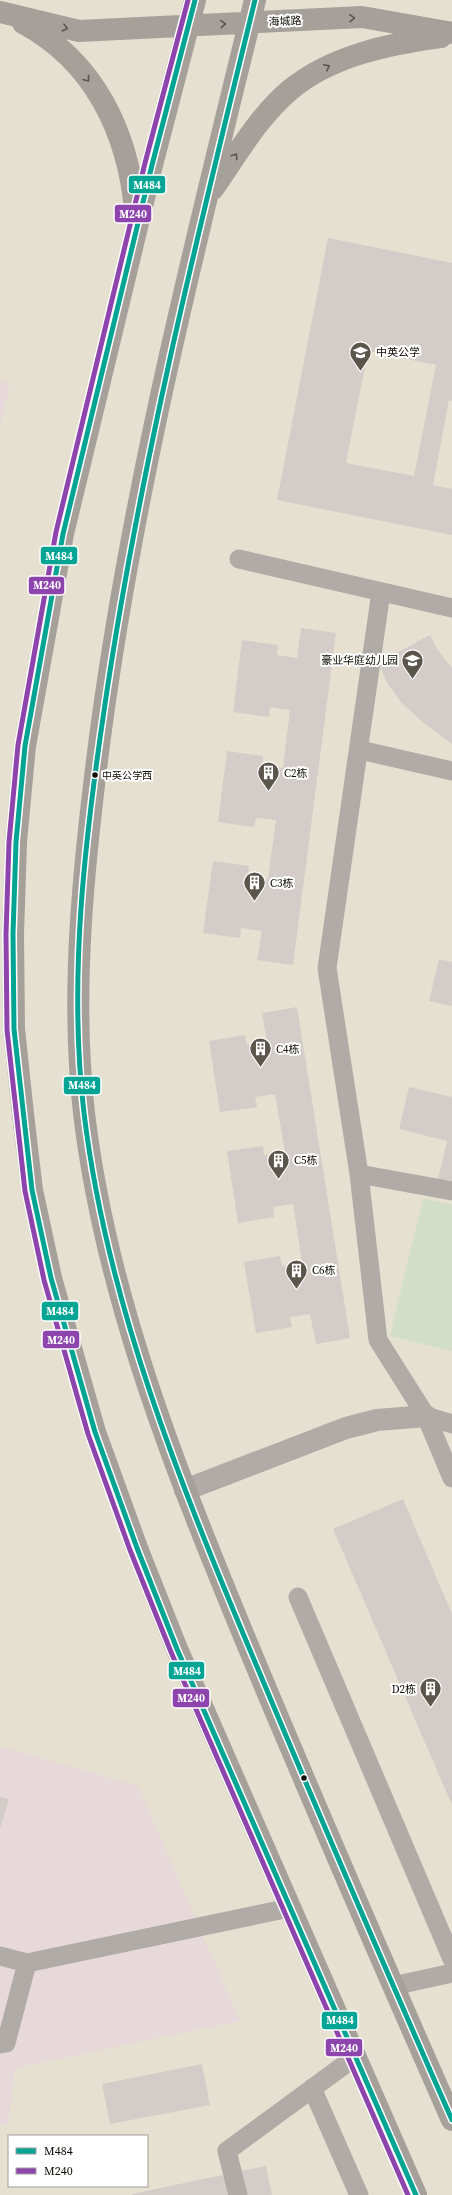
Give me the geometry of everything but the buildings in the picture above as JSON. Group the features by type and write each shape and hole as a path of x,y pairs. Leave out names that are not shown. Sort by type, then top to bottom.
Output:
{"main road":[{"path":"195,0 133,241 62,534 25,746 16,842 13,934 14,1029 32,1190 50,1278 95,1432 137,1548 177,1649 354,2057 416,2195"},
{"path":"255,0 166,368 111,652 94,782 86,869 78,998 84,1110 101,1218 139,1357 159,1422 213,1562 317,1811 452,2120"},
{"path":"1,12 30,27 61,50 78,67 97,92 113,119 124,148 132,179 135,210 133,241"},
{"name":"海城路","path":"1,12 78,31 362,17 452,33"},
{"path":"206,200 266,115 289,91 307,77 329,66 377,48 452,36"}],"street":[{"path":"185,1490 346,1428 377,1420 426,1416"}],"lane":[{"path":"239,559 452,608"},
{"path":"381,592 360,750 327,968 359,1174 378,1340 426,1416 452,1478"},
{"path":"360,750 452,771"},
{"path":"359,1174 452,1191"},
{"path":"426,1416 452,1424"},
{"path":"298,1597 452,1959"},
{"path":"0,1956 27,1964 289,1908"},
{"path":"0,2044 6,2043 27,1964"},
{"path":"393,1986 452,1973"},
{"path":"238,2195 227,2151 354,2057"},
{"path":"312,2088 359,2195"}],"shaded area":[{"path":"0,381 10,383 0,428"},
{"path":"0,1746 138,1786 240,2021 15,2068 8,2124 0,2126"}],"green space":[{"path":"423,1198 452,1205 452,1351 390,1336"}],"transit line":[{"name":"M240","path":"188,0 145,163 56,532 18,745 9,842 6,934 7,1030 25,1191 44,1280 88,1434 130,1550 171,1652 408,2195"},
{"name":"M484","path":"195,0 152,165 63,534 25,746 16,842 13,934 14,1029 32,1190 51,1278 95,1432 137,1548 177,1649 416,2195"},
{"name":"M484","path":"255,0 212,175 172,350 135,527 119,615 105,704 85,857 78,960 79,1062 84,1113 95,1184 110,1255 150,1393 174,1461 227,1596 352,1891 452,2120"}],"place":[{"name":"中英公学","path":"360,372"},
{"name":"豪业华庭幼儿园","path":"413,680"},
{"name":"中英公学西","path":"95,775"},
{"name":"C2栋","path":"268,792"},
{"name":"C3栋","path":"254,902"},
{"name":"C4栋","path":"260,1068"},
{"name":"C5栋","path":"278,1180"},
{"name":"C6栋","path":"296,1290"},
{"name":"D2栋","path":"431,1708"}]}
